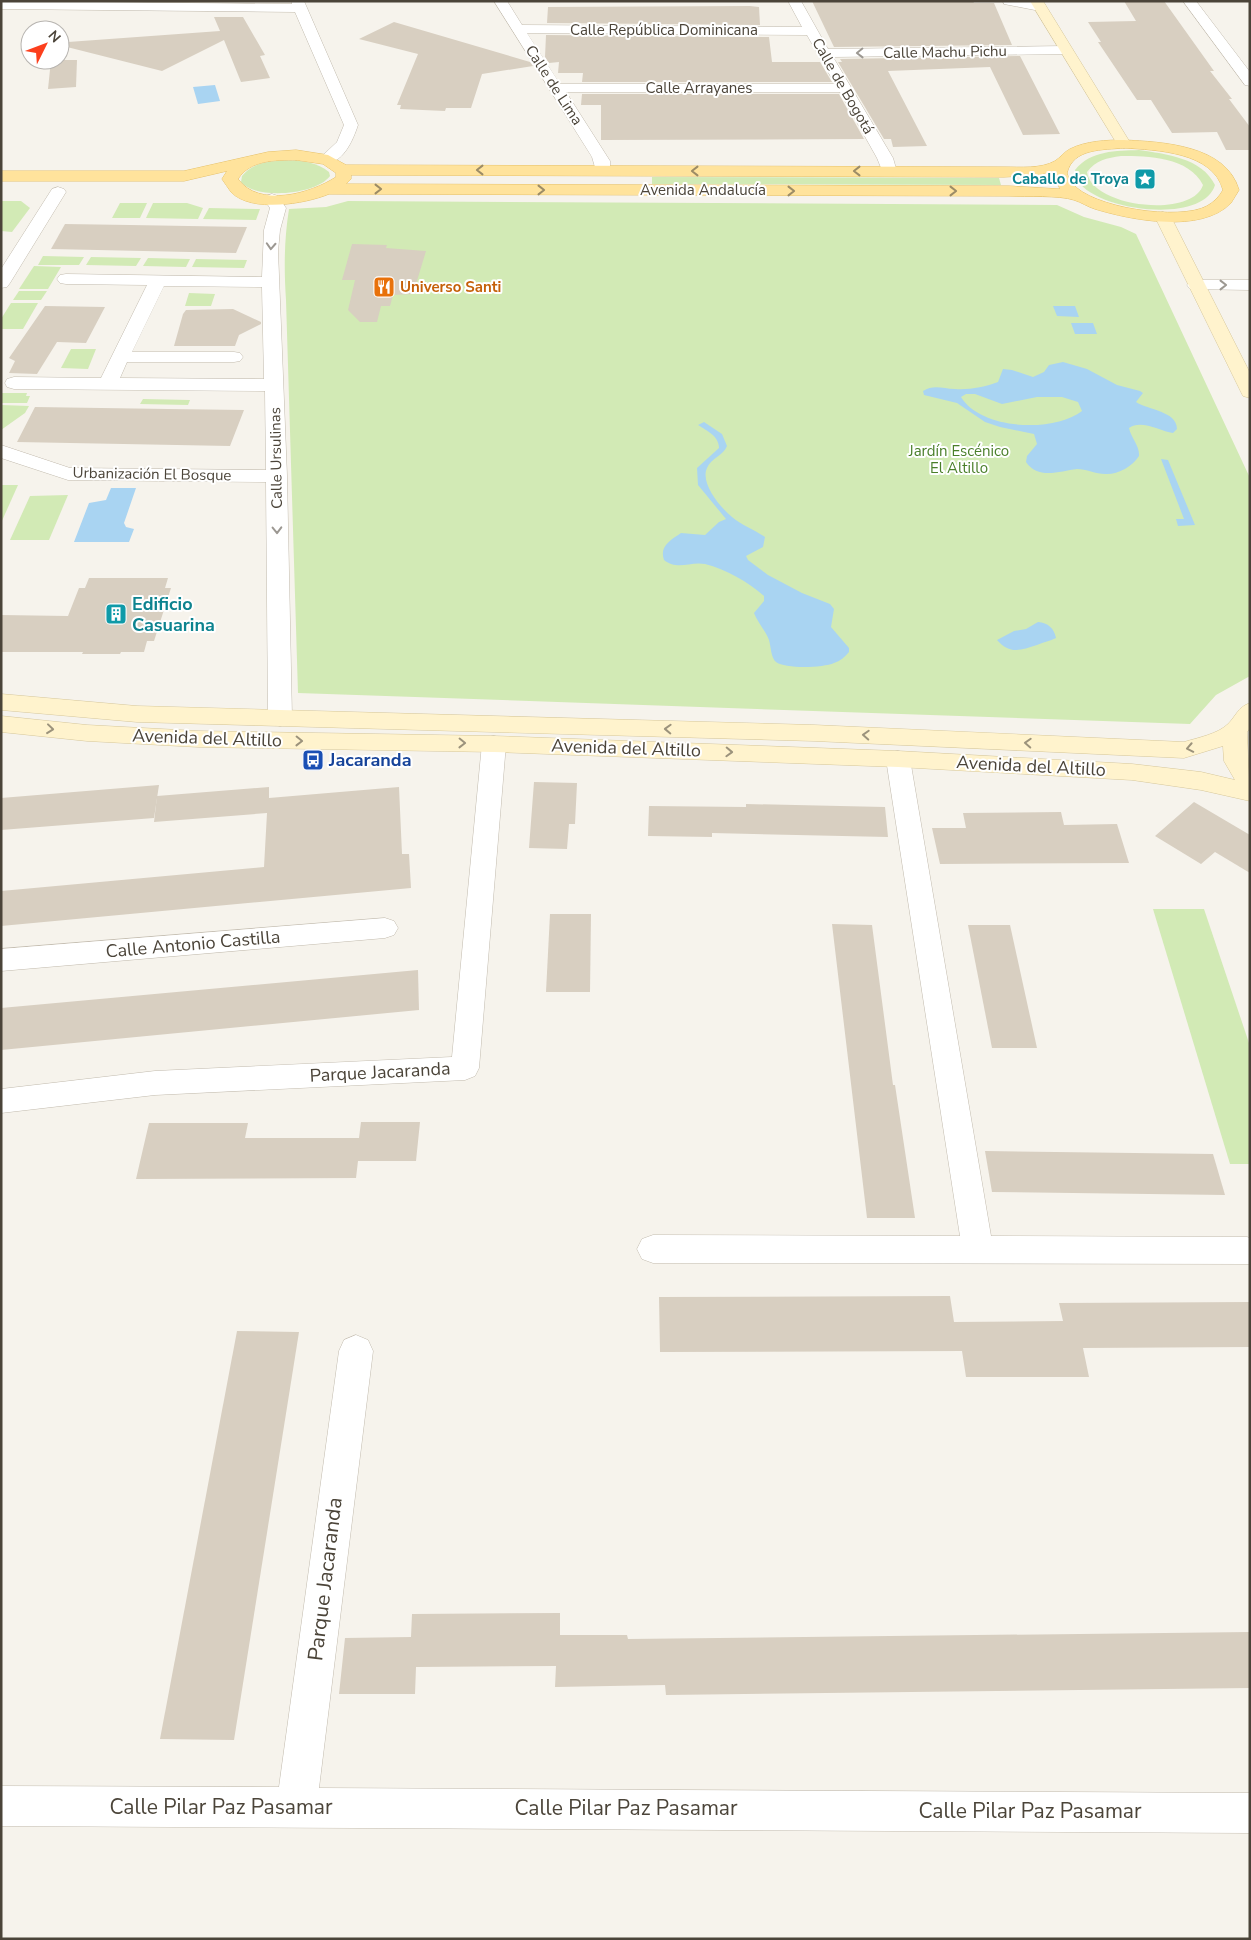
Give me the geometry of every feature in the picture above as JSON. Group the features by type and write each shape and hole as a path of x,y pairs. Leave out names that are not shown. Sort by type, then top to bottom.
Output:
{"main road":[{"path":"1124,144 1150,145 1198,157 1216,167 1228,178 1230,190 1234,196 1210,209 1189,215 1163,217 1132,214 1104,208 1077,195 1065,186 1059,173 1062,164 1077,152 1098,146 1124,144"},
{"path":"1,176 184,176 261,158 296,155 327,159 338,164 342,170 343,180 330,189"},
{"path":"237,191 230,179 234,171 246,163"},
{"name":"Avenida Andalucía","path":"342,170 1023,172 1062,164"},
{"path":"1216,167 1240,171"},
{"name":"Avenida Andalucía","path":"184,176 237,191 241,194 272,199 305,197 330,189 1018,192 1077,195"}],"street":[{"name":"Calle de Lima","path":"500,1 602,161 602,171"},
{"name":"Calle de Bogotá","path":"794,1 885,158 889,172"},
{"path":"1009,1 1038,4 1124,144"},
{"path":"1188,1 1250,82"},
{"path":"1,5 298,4 351,125 344,144 327,159"},
{"name":"Calle República Dominicana","path":"518,29 811,31"},
{"name":"Calle Machu Pichu","path":"823,53 1066,50"},
{"name":"Calle Arrayanes","path":"555,88 844,88"},
{"path":"1,283 58,192"},
{"name":"Calle Ursulinas","path":"272,199 278,208 272,230 271,282 277,476 280,718"},
{"path":"1163,217 1250,392"},
{"path":"66,279 271,282"},
{"path":"108,383 158,280"},
{"path":"1196,285 1250,285"},
{"path":"121,357 234,357"},
{"path":"14,383 275,385"},
{"name":"Urbanización El Bosque","path":"1,451 68,474 277,476"},
{"name":"Avenida del Altillo","path":"1,702 137,714 804,732 1184,750 1208,744 1235,731 1250,711"},
{"name":"Avenida del Altillo","path":"1,724 87,733 198,739 494,744 898,758 1132,772 1201,780 1250,792"},
{"path":"1235,731 1236,761 1250,785"},
{"name":"Parque Jacaranda","path":"1,1101 155,1082 465,1068 494,744"},
{"path":"898,758 978,1250"},
{"name":"Calle Antonio Castilla","path":"1,960 385,928"},
{"path":"653,1249 1247,1251"},
{"name":"Parque Jacaranda","path":"297,1806 356,1351"},
{"name":"Calle Pilar Paz Pasamar","path":"1,1806 297,1806 1250,1813"}],"green space":[{"path":"1139,150 1171,156 1192,163 1209,176 1215,185 1206,198 1191,205 1171,209 1149,209 1127,206 1106,200 1089,191 1078,181 1075,170 1081,163 1096,155 1113,151","holes":["1132,156 1167,160 1178,164 1197,176 1203,185 1195,196 1181,202 1163,205 1142,204 1123,200 1105,194 1093,184 1087,172 1094,165 1102,160"]},
{"path":"277,161 311,163 329,172 330,176 312,187 286,193 259,191 249,188 241,182 245,172 253,167 262,163"},
{"path":"652,177 999,178 1001,185 652,184"},
{"path":"1,201 21,201 30,208 12,232 1,231"},
{"name":"Jardín Escénico El Altillo","path":"348,201 1057,205 1084,217 1121,227 1136,234 1250,478 1250,676 1216,695 1190,724 298,693 285,277 286,232 289,209 326,207"},
{"path":"120,203 147,203 140,218 112,218"},
{"path":"153,203 187,203 203,208 198,219 146,218"},
{"path":"209,208 260,209 256,220 203,219"},
{"path":"43,256 84,257 79,265 38,265"},
{"path":"91,257 141,258 136,266 86,265"},
{"path":"148,258 190,259 186,267 143,266"},
{"path":"196,259 247,260 244,268 192,267"},
{"path":"34,266 61,267 48,289 19,289"},
{"path":"19,291 47,291 41,300 13,300"},
{"path":"189,293 215,294 211,306 185,306"},
{"path":"11,303 38,303 23,329 1,329 1,319"},
{"path":"71,349 96,349 88,369 61,368"},
{"path":"1,393 27,393 26,396 30,396 27,403 1,403"},
{"path":"143,399 190,400 188,405 140,404"},
{"path":"1,405 29,406 25,413 1,430"},
{"path":"1,485 18,485 1,523"},
{"path":"68,495 49,540 10,540 30,496"},
{"path":"1153,909 1204,909 1250,1046 1250,1164 1230,1164"}],"water":[{"path":"215,85 220,101 198,104 193,87"},
{"path":"1053,306 1075,306 1079,317 1057,316"},
{"path":"1071,323 1093,323 1097,334 1075,334"},
{"path":"1063,362 1087,369 1117,385 1140,391 1143,393 1136,402 1172,418 1176,423 1177,429 1173,433 1145,425 1129,428 1139,456 1132,464 1119,472 1105,474 1077,469 1043,473 1031,468 1026,462 1027,456 1037,444 1034,434 985,422 957,403 924,395 923,391 935,387 966,389 988,385 998,382 1003,369 1033,377 1044,372 1049,365","holes":["966,394 975,394 1002,404 1037,397 1062,397 1078,402 1082,411 1070,418 1054,423 1019,425 1001,422 984,416 971,408 961,397"]},
{"path":"704,422 722,434 727,446 707,468 706,481 712,494 732,517 765,537 763,547 746,556 748,560 768,575 802,593 830,604 834,609 831,627 849,648 849,652 838,661 829,665 804,667 787,666 776,662 766,633 754,613 764,601 764,596 736,577 713,566 700,563 674,565 664,560 663,551 665,547 681,533 705,535 719,522 726,519 698,485 697,468 719,448 715,437 698,425"},
{"path":"1161,459 1168,460 1195,525 1178,526 1176,519 1184,519"},
{"path":"111,488 136,488 124,523 126,527 134,529 129,542 74,542 89,503 106,500"},
{"path":"1038,622 1050,627 1054,631 1056,638 1021,650 1006,648 997,640 1014,631 1026,629"}],"building":[{"path":"812,1 973,1 974,3 994,3 1012,45 834,47"},
{"path":"1124,1 1164,1 1214,71 1210,71 1232,99 1229,99 1250,127 1250,150 1226,150 1217,132 1172,133 1151,100 1137,100 1098,42 1101,42 1088,22 1136,21"},
{"path":"548,7 759,7 760,25 547,23"},
{"path":"214,17 243,17 265,55 260,56 270,78 241,82 224,40 162,71 70,48 70,42 220,31"},
{"path":"394,22 530,62 533,66 482,74 471,108 446,108 445,111 400,109 401,105 397,105 418,54 359,39"},
{"path":"546,35 769,37 772,62 820,62 832,82 582,82 583,73 558,73 559,62 549,63 545,57"},
{"path":"1020,56 1060,134 1023,135 990,67 888,71 927,146 893,147 891,139 884,139 838,62 842,62 840,59"},
{"path":"70,60 77,60 76,87 48,89 50,70 70,70"},
{"path":"582,94 839,94 864,139 601,140 601,105 581,105"},
{"path":"65,224 247,227 236,253 51,249"},
{"name":"Universo Santi","path":"352,244 387,245 386,248 426,251 413,294 393,295 390,306 381,306 377,322 360,322 348,310 355,280 342,280"},
{"path":"45,306 105,307 86,343 57,342 37,374 9,373 15,361 9,358"},
{"path":"233,309 261,322 261,324 239,335 235,346 174,346 183,314 186,310"},
{"path":"35,407 244,410 230,446 17,442"},
{"name":"Edificio Casuarina","path":"89,578 168,578 165,588 171,588 154,641 147,641 144,652 82,654 83,652 1,652 1,615 68,616 79,588 85,588"},
{"path":"534,782 577,783 575,824 569,824 567,849 529,848"},
{"path":"159,785 154,818 1,830 1,798"},
{"path":"269,787 269,798 399,787 402,854 409,854 411,888 1,926 1,891 264,867 267,813 154,822 157,796"},
{"path":"1194,802 1250,835 1250,873 1215,852 1201,864 1155,836"},
{"path":"746,804 885,807 888,837 712,833 712,837 648,836 649,806 746,807"},
{"path":"1061,812 1064,825 1117,824 1129,863 940,864 932,828 966,828 963,813"},
{"path":"550,914 591,914 590,992 546,992"},
{"path":"832,924 872,925 893,1085 895,1085 915,1218 867,1218"},
{"path":"968,925 1010,925 1037,1048 992,1048"},
{"path":"418,970 419,1010 1,1050 1,1008"},
{"path":"361,1122 420,1122 416,1161 358,1161 356,1178 136,1179 149,1123 248,1123 245,1138 359,1138"},
{"path":"985,1151 1213,1154 1225,1195 992,1192"},
{"path":"950,1296 954,1322 1063,1321 1059,1303 1250,1302 1250,1347 1083,1348 1089,1377 966,1377 962,1351 660,1352 659,1297"},
{"path":"237,1331 299,1332 234,1740 160,1739"},
{"path":"560,1613 560,1635 627,1635 628,1639 1250,1632 1250,1688 666,1695 665,1685 555,1687 556,1666 416,1667 415,1694 339,1694 345,1638 411,1637 412,1614"}],"place":[{"name":"Caballo de Troya","path":"1145,179"},
{"name":"Universo Santi","path":"384,287"},
{"name":"Edificio Casuarina","path":"116,614"},
{"name":"Jacaranda","path":"313,760"}]}
